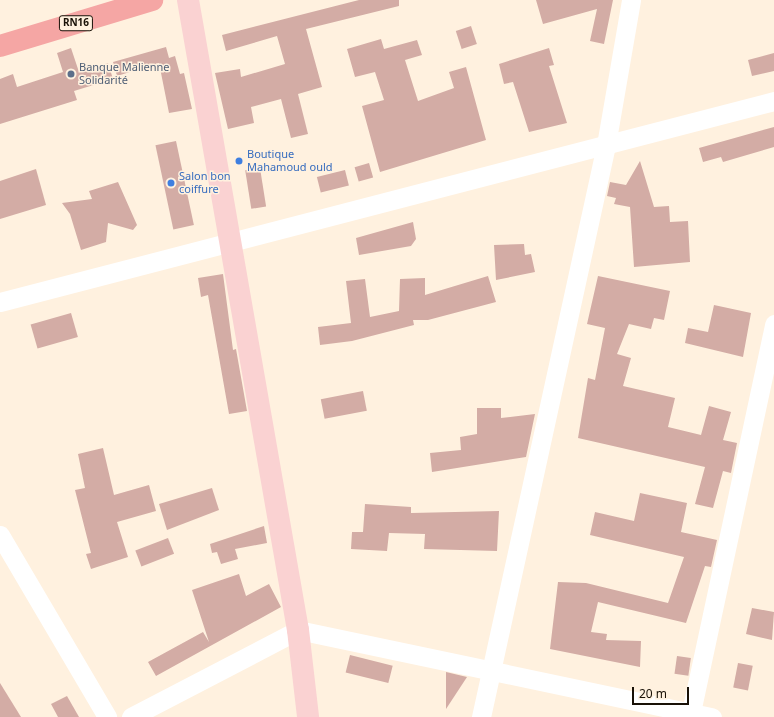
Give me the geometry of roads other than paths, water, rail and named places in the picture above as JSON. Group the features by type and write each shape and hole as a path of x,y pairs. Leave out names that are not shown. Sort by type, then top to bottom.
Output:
{"main road":[{"name":"RN16","path":"0,46 152,0"},
{"path":"188,0 232,242 298,630 308,717"}],"street":[{"path":"481,717 606,145 631,0"},
{"path":"0,302 774,101"},
{"path":"691,715 774,324"},
{"path":"0,535 107,717"},
{"path":"131,717 298,630 492,670 691,715 712,717"}],"place":[{"name":"Banque Malienne Solidarité","path":"71,74"},
{"name":"Boutique Mahamoud ould","path":"239,161"},
{"name":"Salon bon coiffure","path":"171,183"}]}
